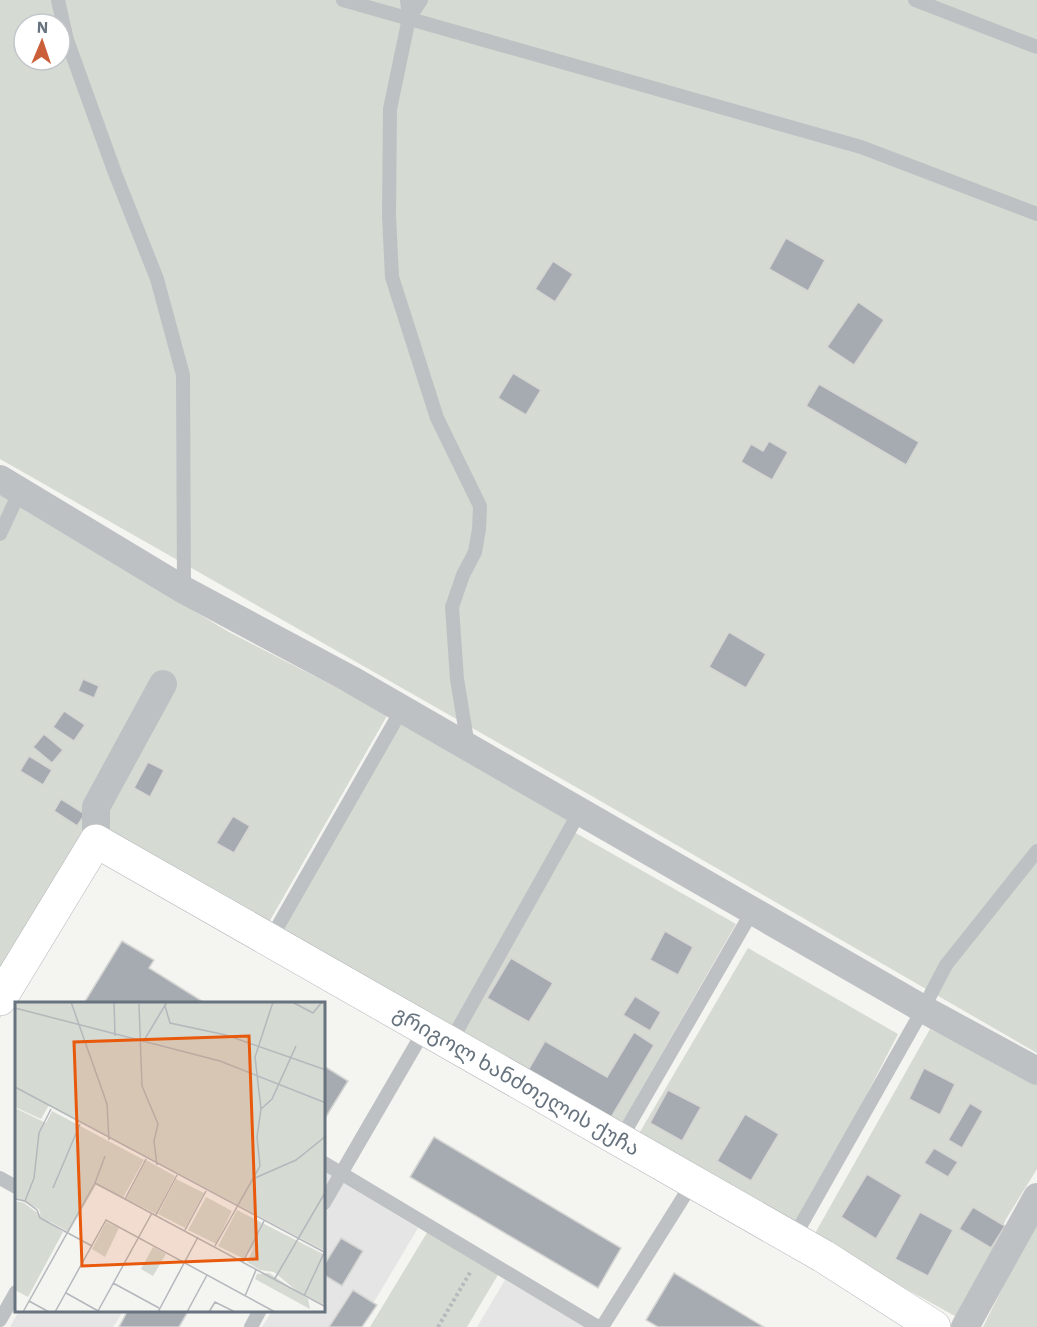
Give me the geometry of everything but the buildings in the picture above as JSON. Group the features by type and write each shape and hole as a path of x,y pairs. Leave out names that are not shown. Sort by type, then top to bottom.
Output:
{"street":[{"path":"10,485 184,590 468,746 923,1009 1037,1071"},
{"path":"0,999 96,841 96,807 163,684"},
{"name":"გრიგოლ ხანძთელის ქუჩა","path":"96,841 823,1256 934,1327"},
{"path":"964,1327 1037,1197"}],"lane":[{"path":"58,0 67,40 115,173 157,279 183,375 184,590"},
{"path":"343,0 861,147 1037,214"},
{"path":"407,0 409,18 390,109 389,216 392,277 437,418 480,506 475,552 463,576 452,607 457,679 468,746"},
{"path":"409,18 421,0"},
{"path":"915,0 1037,47"},
{"path":"0,534 10,485"},
{"path":"270,940 402,709"},
{"path":"326,1199 341,1173 438,1036 580,811"},
{"path":"793,1239 946,965 1037,851"},
{"path":"620,1140 753,910"},
{"path":"326,1164 600,1327 693,1182"},
{"path":"0,1178 15,1186"},
{"path":"0,1320 15,1294"},
{"path":"250,1327 259,1312"}],"path":[{"path":"438,1327 480,1256"}],"shaded area":[{"path":"0,0 1037,0 1037,1053 0,459"},
{"path":"0,495 229,632 388,714 260,938 104,850 0,1018"},
{"path":"403,717 573,815 449,1037 276,939"},
{"path":"574,832 736,924 619,1128 460,1037"},
{"path":"748,948 898,1034 797,1229 637,1137"},
{"path":"930,1029 1037,1081 1037,1169 1006,1219 962,1320 813,1237"},
{"path":"326,1171 418,1228 359,1327 262,1327 271,1312 326,1312"},
{"path":"1037,1213 1037,1327 983,1327 1022,1249"},
{"path":"428,1231 499,1273 467,1327 370,1327"},
{"path":"505,1280 588,1327 477,1327"},
{"path":"18,1312 122,1312 113,1327 10,1327"}]}
